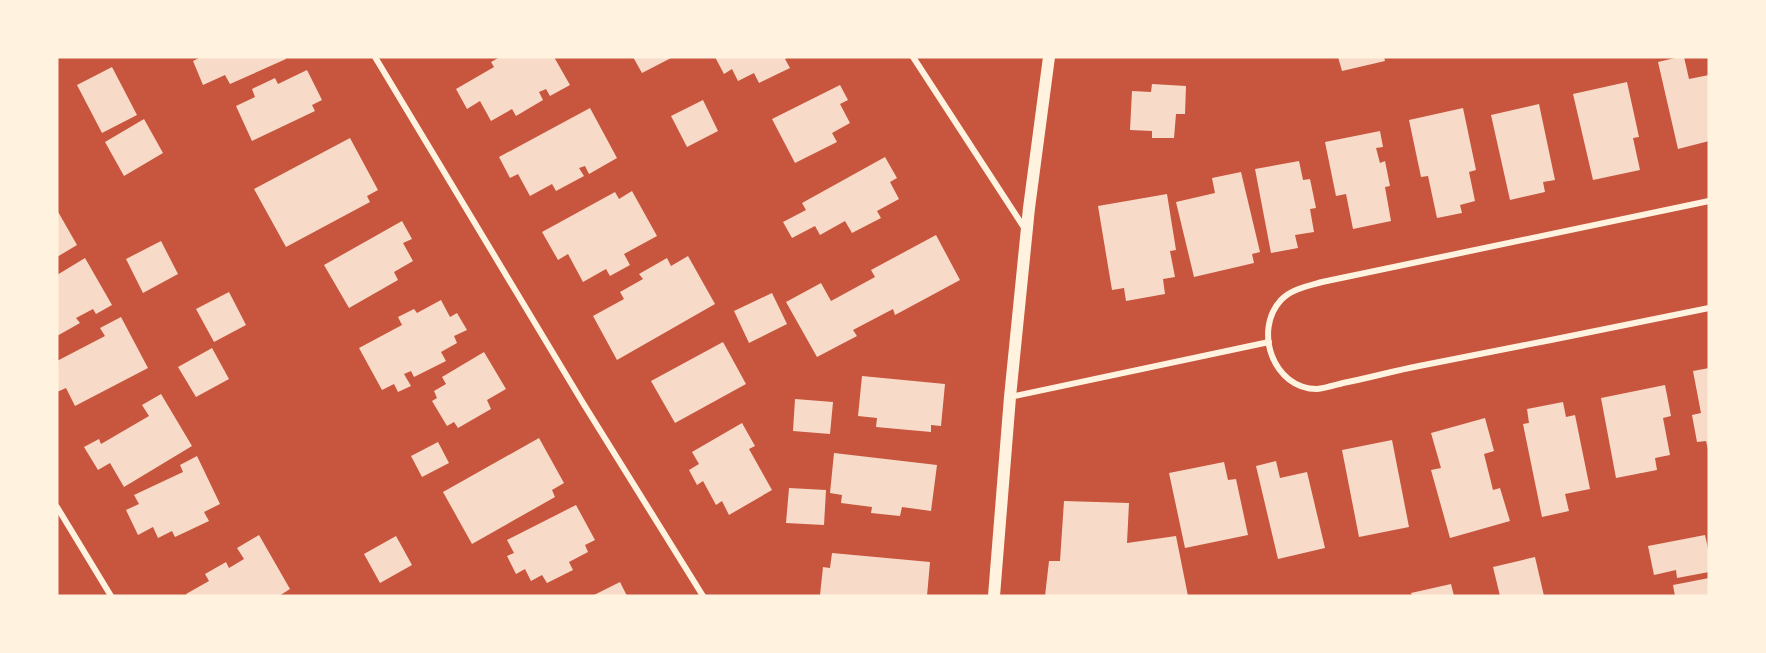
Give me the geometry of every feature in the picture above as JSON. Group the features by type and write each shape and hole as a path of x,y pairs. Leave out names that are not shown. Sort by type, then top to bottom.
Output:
{"main road":[{"path":"994,596 1010,397 1027,232 1049,57"}],"street":[{"path":"375,57 583,403 703,596"},
{"path":"913,57 1027,232"},
{"path":"1709,201 1322,282 1294,291 1282,299 1269,325 1269,342 1273,360 1284,376 1293,382 1319,388 1709,308"},
{"path":"1010,397 1269,342"},
{"path":"57,507 111,596"}],"building":[{"path":"201,57 285,57 286,59 230,84 225,75 203,85 193,61"},
{"path":"500,57 554,57 570,85 550,96 546,89 539,92 543,100 516,116 512,109 491,121 480,101 467,109 456,89 494,67 491,62"},
{"path":"633,57 673,57 642,73"},
{"path":"715,57 788,57 785,59 790,68 759,83 754,73 738,81 732,69 724,74"},
{"path":"1338,57 1384,57 1385,61 1342,71"},
{"path":"1684,57 1689,79 1709,75 1709,141 1678,149 1658,62"},
{"path":"112,67 137,115 102,133 77,85"},
{"path":"307,70 322,100 312,105 315,111 252,141 236,106 255,97 252,89 275,78 278,84"},
{"path":"1627,82 1639,137 1633,138 1640,170 1593,180 1573,94"},
{"path":"1152,84 1186,86 1185,114 1176,114 1174,138 1152,138 1152,131 1130,130 1132,91 1151,92"},
{"path":"840,85 848,100 840,104 850,123 832,133 837,142 795,163 772,119"},
{"path":"703,100 718,131 687,147 671,116"},
{"path":"1539,104 1555,180 1543,182 1545,192 1510,200 1491,115"},
{"path":"590,108 617,158 589,174 585,166 579,168 584,176 556,191 552,184 530,196 518,174 510,178 499,157"},
{"path":"1463,108 1476,170 1469,172 1475,201 1460,205 1462,213 1437,218 1428,176 1421,177 1409,120"},
{"path":"144,119 163,153 124,176 105,142"},
{"path":"1380,131 1383,147 1376,148 1380,163 1385,161 1390,186 1385,187 1391,221 1353,229 1346,194 1336,196 1325,142"},
{"path":"350,138 378,190 367,196 370,202 286,247 254,189"},
{"path":"885,157 897,178 890,182 899,199 877,211 881,218 852,233 845,221 820,235 815,226 792,238 783,222 806,210 802,203"},
{"path":"1299,161 1303,180 1310,179 1316,208 1310,209 1314,232 1295,235 1298,248 1271,253 1255,169"},
{"path":"1241,172 1260,252 1252,254 1254,263 1194,277 1176,202 1215,193 1212,178"},
{"path":"632,191 657,236 624,254 630,265 610,276 606,269 583,282 568,254 558,260 542,232 615,192 619,199"},
{"path":"1167,194 1176,250 1170,251 1175,277 1163,279 1165,294 1126,301 1124,288 1112,290 1098,206"},
{"path":"57,210 77,245 57,257"},
{"path":"402,221 412,239 403,243 413,261 394,272 398,280 349,308 324,265"},
{"path":"936,235 960,280 895,315 893,309 853,330 857,336 817,357 786,302 821,283 831,301 875,277 871,270"},
{"path":"161,241 178,274 143,293 126,259"},
{"path":"688,256 715,304 617,360 593,316 624,299 620,292 643,279 639,274 667,258 671,266"},
{"path":"85,258 112,305 96,314 93,309 76,318 80,323 57,336 57,275"},
{"path":"229,292 246,325 214,342 196,309"},
{"path":"772,293 787,324 749,343 734,311"},
{"path":"441,300 450,317 457,313 467,330 454,336 457,343 441,352 446,361 414,377 411,371 404,374 411,386 398,392 394,384 382,390 359,348 402,325 398,317 414,309 417,313"},
{"path":"121,317 148,368 75,406 66,388 57,392 57,361 105,336 100,328"},
{"path":"723,342 746,384 675,423 651,381"},
{"path":"212,348 229,379 196,397 178,367"},
{"path":"484,352 506,389 487,400 491,409 458,428 454,422 447,426 432,401 437,398 434,391 446,384 442,377"},
{"path":"1709,368 1708,449 1706,441 1697,442 1692,415 1701,413 1693,371"},
{"path":"862,376 945,384 941,426 931,425 931,432 876,427 877,418 858,416"},
{"path":"1665,385 1671,416 1663,418 1670,455 1655,458 1657,470 1616,478 1601,398"},
{"path":"161,394 192,446 124,487 110,463 98,470 84,447 99,439 101,444 149,416 142,405"},
{"path":"795,399 833,402 830,434 793,431"},
{"path":"1563,402 1566,417 1575,415 1590,489 1565,494 1569,511 1542,517 1523,424 1529,423 1527,409"},
{"path":"1485,418 1494,451 1484,454 1493,490 1500,488 1510,521 1450,538 1431,470 1441,468 1431,433"},
{"path":"742,423 755,446 749,449 772,490 729,515 722,501 716,505 703,481 697,485 689,470 699,464 692,452"},
{"path":"539,438 564,483 552,490 555,497 472,544 443,492"},
{"path":"1392,440 1409,527 1359,537 1342,450"},
{"path":"438,442 449,463 422,477 411,456"},
{"path":"834,453 937,465 931,511 902,507 900,516 871,513 872,507 841,503 842,495 830,493"},
{"path":"197,456 220,504 204,512 209,521 175,537 172,531 158,538 153,527 138,535 126,510 139,504 134,495 183,472 180,465"},
{"path":"1276,461 1280,478 1307,472 1325,548 1278,559 1256,466"},
{"path":"1224,462 1228,480 1236,479 1248,535 1185,548 1169,473"},
{"path":"789,488 826,490 824,525 786,523"},
{"path":"1064,501 1129,503 1127,543 1176,536 1188,596 1045,596 1049,561 1060,561"},
{"path":"576,505 595,540 585,545 588,552 569,562 573,570 547,583 542,575 531,581 525,569 516,574 507,556 514,553 507,540"},
{"path":"259,535 290,589 279,596 187,596 186,594 209,581 205,574 226,562 229,568 244,559 237,548"},
{"path":"1705,535 1709,553 1709,572 1677,578 1676,570 1654,575 1648,546"},
{"path":"396,536 412,565 380,583 364,554"},
{"path":"832,553 930,562 927,596 820,595 823,567 830,568"},
{"path":"1535,557 1544,596 1500,596 1493,567"},
{"path":"1709,578 1709,596 1675,596 1673,585"},
{"path":"620,582 627,596 592,596"},
{"path":"1451,584 1454,596 1412,596 1411,593"}]}
